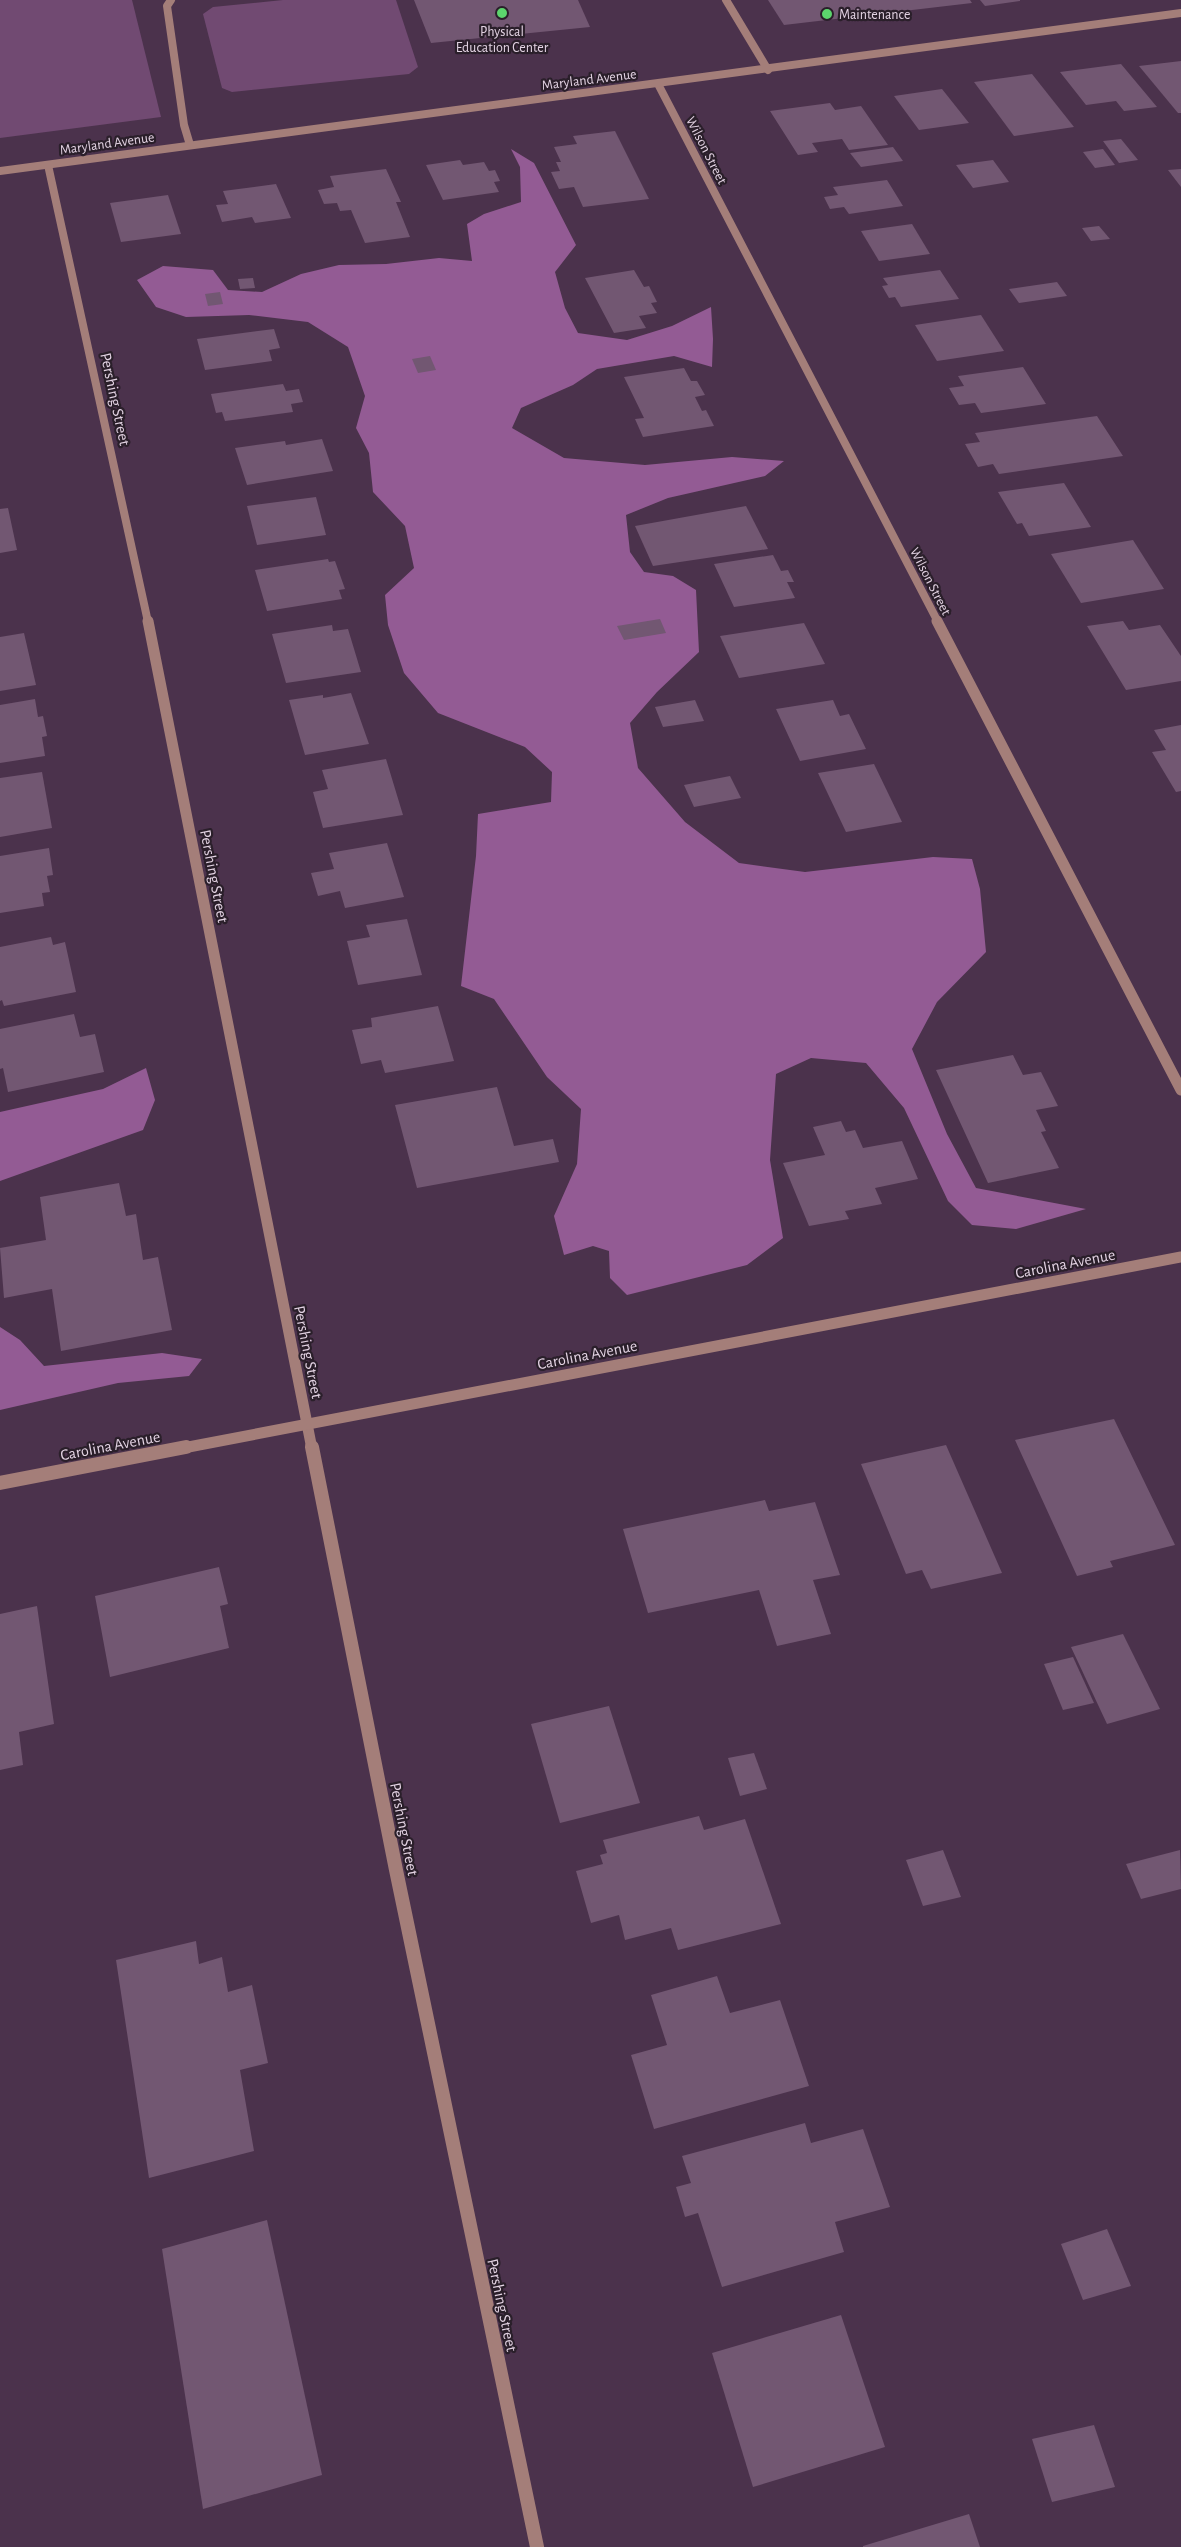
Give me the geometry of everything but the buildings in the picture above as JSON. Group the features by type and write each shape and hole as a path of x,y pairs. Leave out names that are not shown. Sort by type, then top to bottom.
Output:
{"street":[{"path":"171,0 167,6 184,125 190,145"},
{"path":"726,0 768,69"},
{"name":"Maryland Avenue","path":"0,171 1181,13"},
{"name":"Wilson Street","path":"658,84 1181,1090"},
{"name":"Pershing Street","path":"48,165 139,577 394,1859 537,2547"},
{"name":"Carolina Avenue","path":"0,1483 1181,1257"}],"shaded area":[{"path":"0,0 132,0 161,117 0,138"},
{"path":"283,0 396,0 418,67 409,74 232,92 222,88 203,14 213,7"},
{"path":"511,149 534,163 576,245 555,272 565,308 578,333 627,340 672,326 711,307 713,339 712,367 674,356 597,369 573,385 521,408 512,428 564,458 645,465 732,457 784,461 765,476 668,498 626,515 630,552 644,572 673,576 696,590 699,652 657,692 630,723 638,768 685,822 739,863 805,872 933,857 972,859 980,889 986,952 937,1002 912,1049 947,1134 976,1188 1086,1209 1016,1229 972,1225 948,1201 904,1108 866,1063 811,1058 776,1074 770,1160 783,1238 747,1265 627,1295 610,1278 609,1251 593,1246 564,1255 554,1216 577,1164 581,1109 547,1077 494,999 461,986 476,856 478,814 551,802 552,772 525,747 438,713 404,673 388,625 385,595 414,568 405,526 373,492 369,453 356,428 365,396 348,347 308,322 249,315 186,317 156,307 137,280 163,266 213,270 228,290 262,292 301,274 339,265 386,264 439,258 472,261 467,224 484,214 521,202 520,167"},
{"path":"146,1068 155,1100 143,1130 0,1181 0,1112 103,1089"},
{"path":"0,1327 20,1340 44,1366 162,1353 202,1359 189,1376 118,1383 0,1410"}],"place":[{"name":"Physical Education Center","path":"502,13"},
{"name":"Maintenance","path":"827,14"}]}
